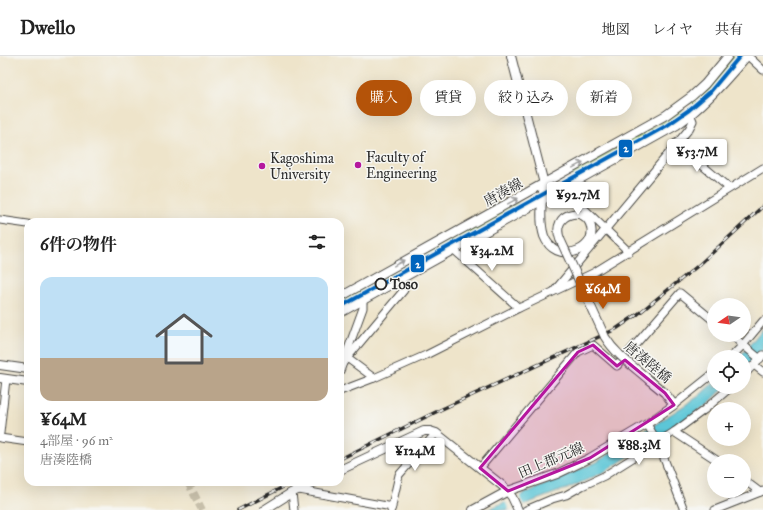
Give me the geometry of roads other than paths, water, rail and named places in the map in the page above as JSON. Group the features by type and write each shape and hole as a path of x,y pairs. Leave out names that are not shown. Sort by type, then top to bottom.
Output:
{"street":[{"path":"510,56 544,184 542,201"},
{"name":"唐湊線","path":"344,295 666,116 705,84 728,56"},
{"path":"747,56 763,70"},
{"name":"唐湊線","path":"344,311 671,129 690,116 713,95 747,56"},
{"path":"554,292 689,129 693,121 690,116"},
{"path":"676,143 729,188"},
{"path":"344,389 426,355 593,273 763,168"},
{"path":"564,189 629,252"},
{"name":"唐湊陸橋","path":"542,201 543,229 545,236 552,247 558,251 574,252 588,242 592,232 591,226 585,216 578,214 568,215 558,225 558,233 560,239 604,337 619,356 665,393 674,405"},
{"path":"0,220 24,223"},
{"path":"454,250 519,308"},
{"path":"344,364 404,290 401,280"},
{"path":"480,468 578,352 593,345 617,366 680,293 707,315"},
{"path":"344,360 363,308 363,300"},
{"path":"738,350 763,321"},
{"path":"739,342 761,357 751,368"},
{"path":"348,358 374,378"},
{"path":"0,365 24,368"},
{"path":"754,365 763,372"},
{"path":"0,433 3,379 24,382"},
{"name":"田上郡元線","path":"473,510 557,474 590,458 647,424 707,379"},
{"path":"526,510 566,495 604,476 674,432 723,394"},
{"path":"647,424 658,443 684,510"},
{"path":"344,468 424,431 430,431 436,433 510,494 518,510"},
{"path":"674,432 707,454"},
{"path":"295,491 391,508 399,475 436,433"},
{"path":"0,438 24,441"},
{"path":"751,485 762,492"},
{"path":"264,510 306,486"},
{"path":"294,510 295,491"},
{"path":"715,510 762,492"}],"water":[{"path":"763,328 763,349 751,362 751,350 746,350"},
{"path":"707,389 707,394 718,394 710,402 707,402 707,404 676,426 606,471 567,489 510,510 487,510 597,462 699,396"}],"tunnel":[{"path":"190,486 202,510"}],"railway":[{"path":"344,457 442,409 616,329 638,314 700,264 763,206"},
{"path":"238,510 285,486"}],"place":[{"name":"Faculty of Engineering","path":"358,165"},
{"name":"Kagoshima University","path":"262,166"},
{"name":"Toso","path":"381,284"}]}
